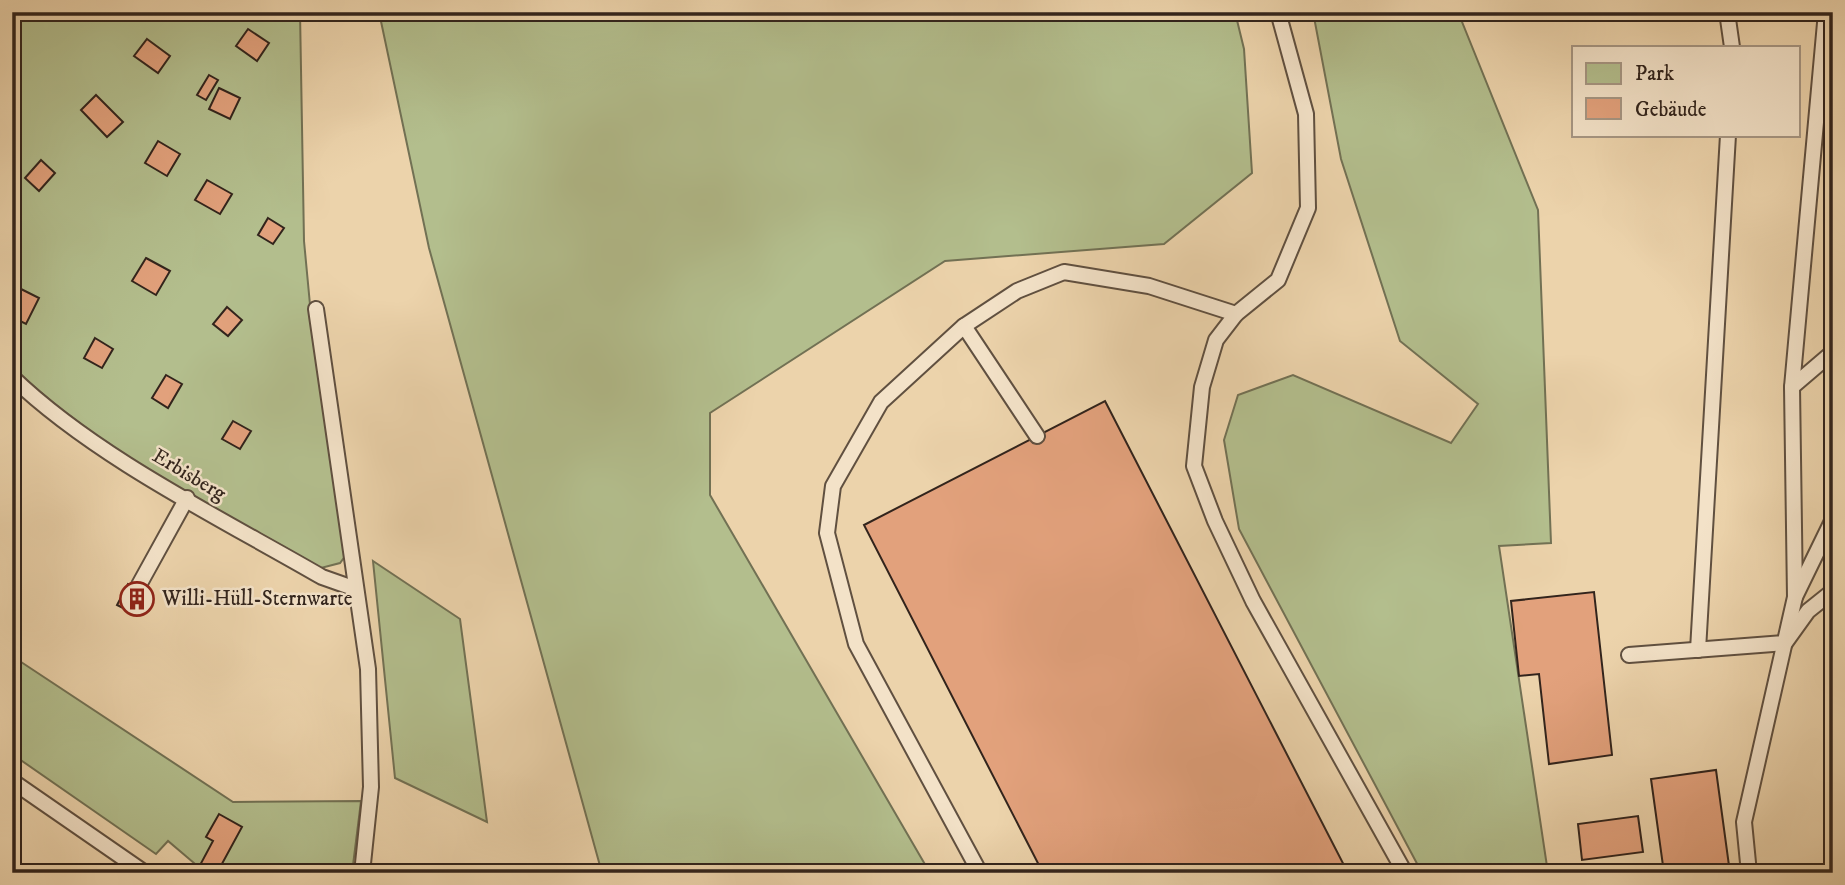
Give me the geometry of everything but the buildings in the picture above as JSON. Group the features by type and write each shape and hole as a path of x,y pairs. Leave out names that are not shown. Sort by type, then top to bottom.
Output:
{"lane":[{"path":"1278,12 1306,114 1308,208 1278,280 1236,314 1216,340 1202,387 1194,466 1215,521 1253,601 1405,873"},
{"path":"1727,12 1731,46"},
{"path":"1749,873 1744,822 1795,597 1792,387 1826,12"},
{"path":"1698,650 1728,136"},
{"path":"980,873 856,644 827,533 833,486 881,402 964,326 1017,291 1064,272 1149,286 1236,314"},
{"path":"316,309 368,669 371,787 362,873"},
{"path":"964,326 1037,436"},
{"path":"1792,387 1833,352"},
{"name":"Erbisberg","path":"12,377 59,416 104,448 322,577 356,589"},
{"path":"139,584 187,498"},
{"path":"1795,597 1833,519"},
{"path":"1629,654 1785,643 1808,611 1833,591"},
{"path":"12,781 145,873"}],"green space":[{"path":"12,12 300,12 304,241 314,347 346,555 340,563 321,568 120,452 46,397 12,366"},
{"path":"379,12 1235,12 1244,49 1252,173 1164,244 945,261 710,413 710,495 930,873 602,873 429,248"},
{"path":"1313,12 1458,12 1538,210 1551,543 1499,546 1548,873 1422,873 1239,529 1224,440 1238,395 1293,375 1451,443 1478,404 1400,341 1341,159"},
{"path":"373,561 460,619 487,822 395,778"},
{"path":"12,656 233,802 361,801 352,873 190,873 194,863 168,841 156,854 12,754"}],"place":[{"name":"Willi-Hüll-Sternwarte","path":"137,599"}]}
